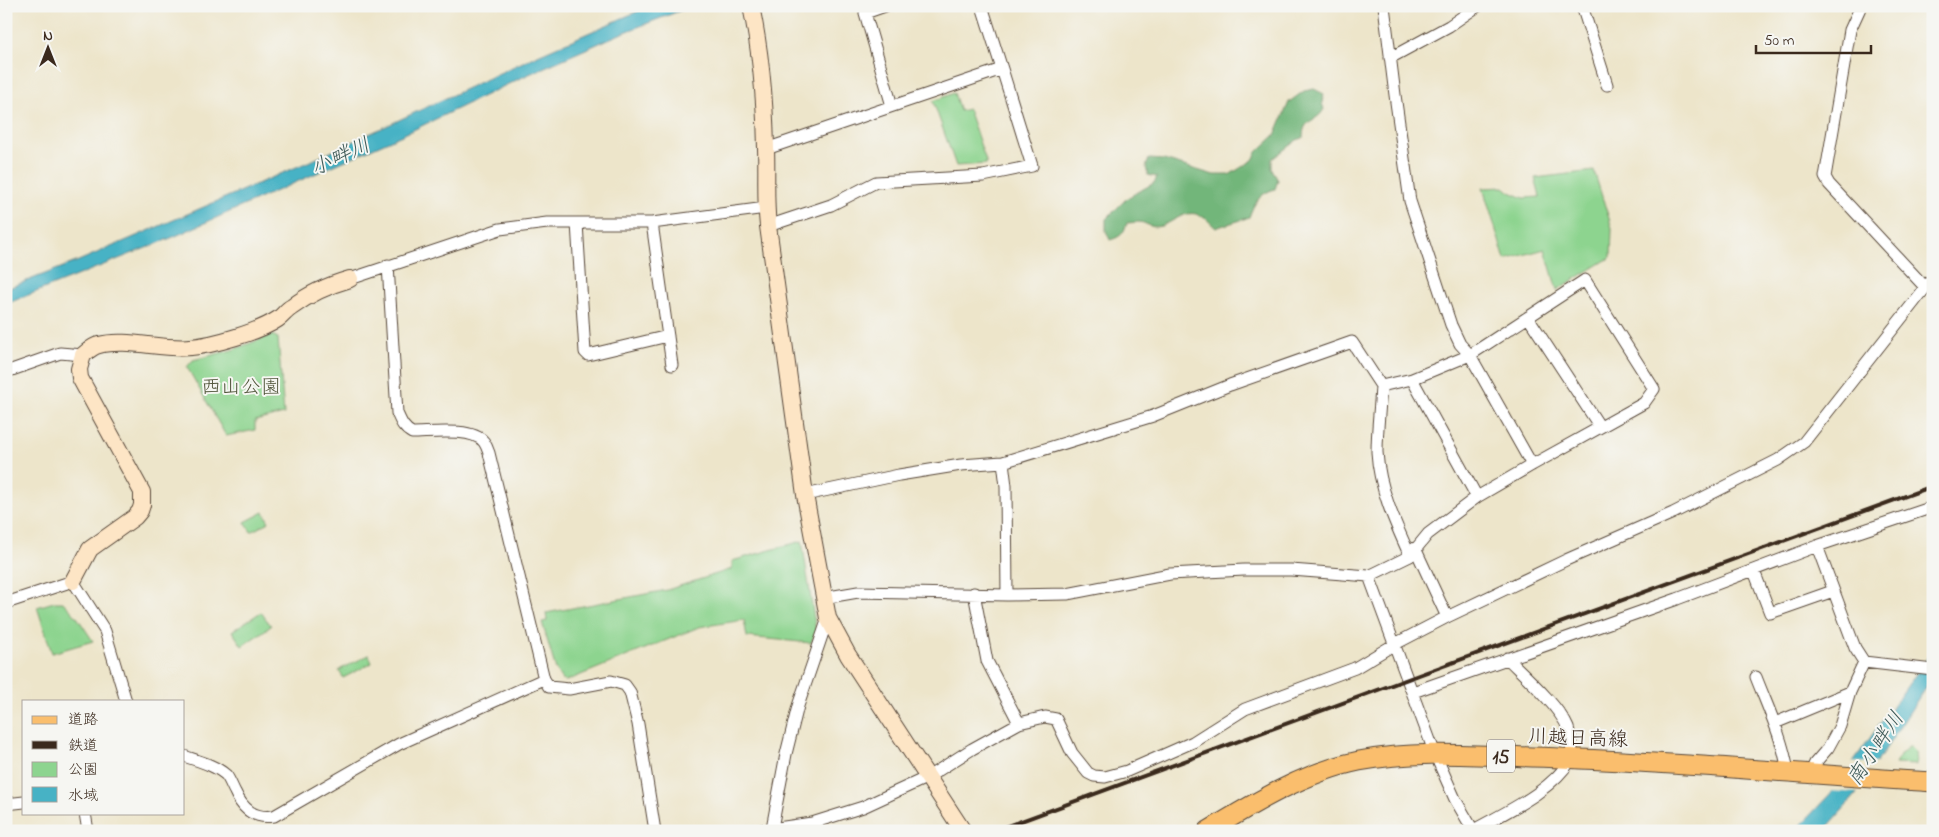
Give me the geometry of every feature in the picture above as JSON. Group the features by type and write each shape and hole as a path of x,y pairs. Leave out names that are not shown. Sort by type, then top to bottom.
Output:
{"main road":[{"name":"川越日高線","path":"1208,831 1247,808 1325,771 1358,762 1389,757 1436,754 1572,758 1933,782"}],"street":[{"path":"752,6 760,53 766,149 766,208 768,226 805,495 828,618 854,663 963,831"},
{"path":"885,6 865,13 892,106"},
{"path":"768,226 831,205 876,182 982,176 1032,166 982,6"},
{"path":"1384,6 1410,201 1460,344 1470,355 1532,465"},
{"path":"1390,58 1449,26 1478,6"},
{"path":"1582,6 1607,85"},
{"path":"756,831 812,823 863,807 928,777 972,749 1019,723 1044,717 1056,719 1072,752 1088,774 1105,777 1127,771 1193,742 1245,709 1355,668 1395,644 1447,617 1673,513 1778,460 1804,442 1929,282 1824,177 1850,30 1861,6"},
{"path":"766,149 1002,69"},
{"path":"6,372 60,353 83,355 98,345 112,343 190,348 228,340 268,325 280,318 289,308 302,299 330,285 500,229 546,223 652,223 766,208"},
{"path":"577,222 585,352 588,355 668,336"},
{"path":"652,223 672,365"},
{"path":"388,265 397,413 405,429 412,433 465,433 477,437 484,442 489,453 544,679 549,687 556,689 578,688 611,681 625,685 630,692 638,724 655,831"},
{"path":"823,598 858,592 1007,595 1067,594 1170,574 1244,570 1292,570 1370,576 1413,552 1428,534 1477,498 1644,403 1654,388 1585,280 1470,355 1412,379 1381,386"},
{"path":"1528,317 1600,427"},
{"path":"805,495 899,475 961,465 1004,462 1153,416 1230,385 1352,342 1381,386 1377,451 1379,466 1393,517 1447,617"},
{"path":"6,603 73,581 90,549 135,517 142,505 142,492 80,378 79,369 83,355"},
{"path":"1412,379 1477,498"},
{"path":"1004,462 1007,595"},
{"path":"1414,692 1754,571 1818,546 1933,507"},
{"path":"1818,546 1833,591 1856,648 1864,662"},
{"path":"1754,571 1770,613 1833,591"},
{"path":"1370,576 1436,754 1455,799 1473,830 1516,807 1557,778 1572,758 1568,728 1564,721 1550,703 1507,658"},
{"path":"73,581 105,631 126,700"},
{"path":"974,593 987,661 1019,723"},
{"path":"773,829 786,754 796,713 828,618"},
{"path":"1864,662 1933,670"},
{"path":"1810,774 1815,763 1828,748 1840,726 1850,692 1864,662"},
{"path":"1756,677 1775,723 1786,758 1788,772"},
{"path":"185,756 218,768 228,778 239,802 248,811 263,818 274,816 399,744 544,679"},
{"path":"1775,723 1850,692"},
{"path":"6,804 22,802"},
{"path":"85,814 88,831"}],"green space":[{"path":"1314,89 1324,94 1322,103 1324,109 1321,114 1305,127 1303,138 1297,140 1272,159 1272,170 1278,180 1275,189 1265,193 1258,199 1249,217 1216,228 1203,217 1196,214 1181,216 1157,227 1139,222 1127,223 1122,234 1110,240 1106,231 1106,219 1127,198 1154,183 1157,177 1148,175 1146,167 1149,159 1164,160 1214,175 1229,175 1253,160 1257,152 1275,135 1289,102 1304,91"},
{"path":"954,93 960,111 968,109 987,164 956,166 933,101"},
{"path":"1594,171 1612,228 1611,257 1557,290 1545,249 1505,260 1483,188 1504,187 1524,198 1540,197 1535,178"},
{"name":"西山公園","path":"272,335 278,338 284,414 255,421 255,430 226,436 187,367 193,360 232,350"},
{"path":"264,512 269,522 251,532 245,522"},
{"path":"802,541 816,631 811,643 747,637 744,620 699,627 566,681 562,680 556,670 542,622 547,621 546,613 667,590 732,569 732,561"},
{"path":"54,602 63,602 77,617 93,641 52,653 37,607"},
{"path":"261,612 271,626 242,646 232,631"},
{"path":"369,655 372,663 343,678 339,670"},
{"path":"1910,746 1915,751 1916,765 1895,764 1901,754"}],"water":[{"name":"小畔川","path":"650,6 692,6 620,34 527,75 411,131 171,238 6,304 6,289 76,262 322,156 540,54"},
{"name":"南小畔川","path":"1933,650 1933,676 1855,796 1824,831 1795,831 1830,794"}],"pier":[{"path":"1851,762 1879,763 1860,793 1829,791"}],"railway":[{"path":"994,831 1933,486"}]}
